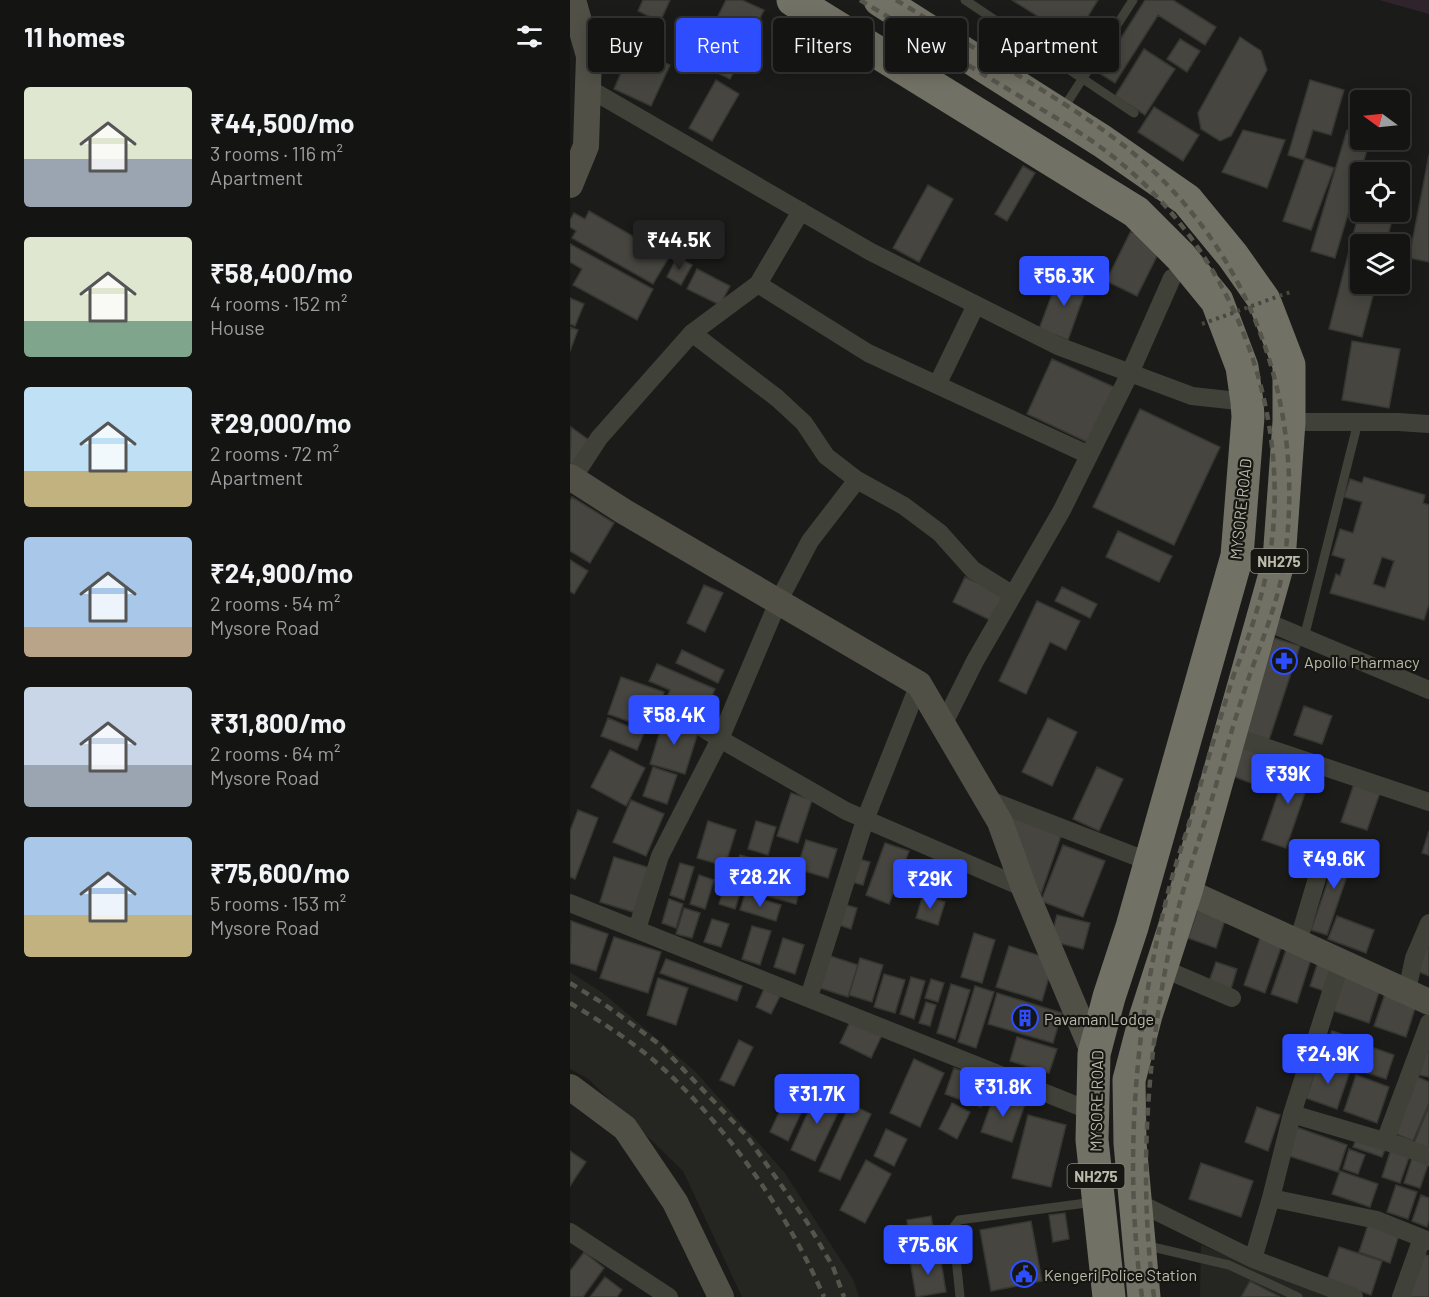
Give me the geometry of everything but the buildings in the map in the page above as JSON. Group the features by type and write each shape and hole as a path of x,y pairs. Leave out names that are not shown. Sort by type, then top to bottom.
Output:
{"highway":[{"name":"MYSORE ROAD","path":"793,0 1136,212 1181,257 1217,302 1242,367 1247,402 1237,556 1094,1054 1092,1140 1109,1297"},
{"name":"MYSORE ROAD","path":"886,2 1060,114 1187,200 1233,256 1264,300 1289,365 1289,422 1279,560 1129,1080 1130,1143 1144,1297"}],"street":[{"path":"570,185 588,88 589,56 573,0"},
{"path":"588,88 871,252 1058,346 1192,396 1247,402"},
{"path":"801,212 758,284 692,333 599,438 571,477 623,511 919,684 1000,822 1023,888 1094,1054"},
{"path":"943,725 975,662 1062,510 1130,373 1172,278"},
{"path":"758,284 867,353 1089,455"},
{"path":"937,385 976,305"},
{"path":"692,333 777,398 804,423 826,456 857,480 904,506 940,533 973,570 1013,595"},
{"path":"1289,422 1429,424"},
{"path":"637,929 660,856 720,739 778,602 810,541 857,480"},
{"path":"1262,620 1429,690"},
{"path":"809,997 865,820 919,684"},
{"path":"676,712 865,820 1023,888"},
{"path":"1229,735 1429,802"},
{"path":"987,799 1150,862"},
{"path":"1298,942 1326,848"},
{"path":"1185,891 1418,996"},
{"path":"570,903 1093,1112"},
{"path":"1418,996 1414,957 1429,923"},
{"path":"1253,1259 1292,1114 1341,961"},
{"path":"1162,968 1232,998"},
{"path":"1385,1141 1429,1023"},
{"path":"570,1087 625,1128 675,1202 721,1297"},
{"path":"1292,1114 1385,1141 1429,1157"},
{"path":"1271,1198 1377,1220 1425,1239 1401,1297"},
{"path":"1135,1201 1253,1259 1354,1297"},
{"path":"570,1232 669,1297"}],"lane":[{"path":"965,0 1134,113"},
{"path":"1060,114 1133,0"},
{"path":"1304,638 1358,422"},
{"path":"960,1297 953,1228 959,1220 1099,1202"},
{"path":"1139,1244 1229,1265 1298,1297"}],"path":[{"path":"1202,324 1293,291"}],"shaded area":[{"path":"1379,0 1429,0 1429,14"},
{"path":"570,972 603,993 696,1072 785,1173 853,1279 859,1297 742,1297 683,1171 587,1078 570,1069"},
{"path":"1201,1245 1330,1297 1200,1297"}],"railway":[{"path":"860,0 1072,128 1107,152 1148,187 1183,228 1213,272 1238,320 1257,371 1269,423 1274,477 1273,531 1267,568 1253,622 1234,674 1170,885 1154,953 1146,1002 1139,1051 1133,1149 1134,1199 1142,1297"},
{"path":"896,0 1084,117 1139,158 1173,191 1206,231 1233,274 1255,321 1272,369 1283,420 1289,471 1288,523 1282,574 1271,615 1238,710 1178,910 1159,1005 1148,1102 1146,1151 1146,1200 1154,1297"},
{"path":"570,983 604,1004 659,1044 746,1135 807,1222 833,1267 844,1297"},
{"path":"570,1003 635,1045 670,1075 716,1124 777,1208 824,1297"}],"place":[{"name":"Apollo Pharmacy","path":"1284,661"},
{"name":"Pavaman Lodge","path":"1025,1018"},
{"name":"Kengeri Police Station","path":"1024,1274"}]}
